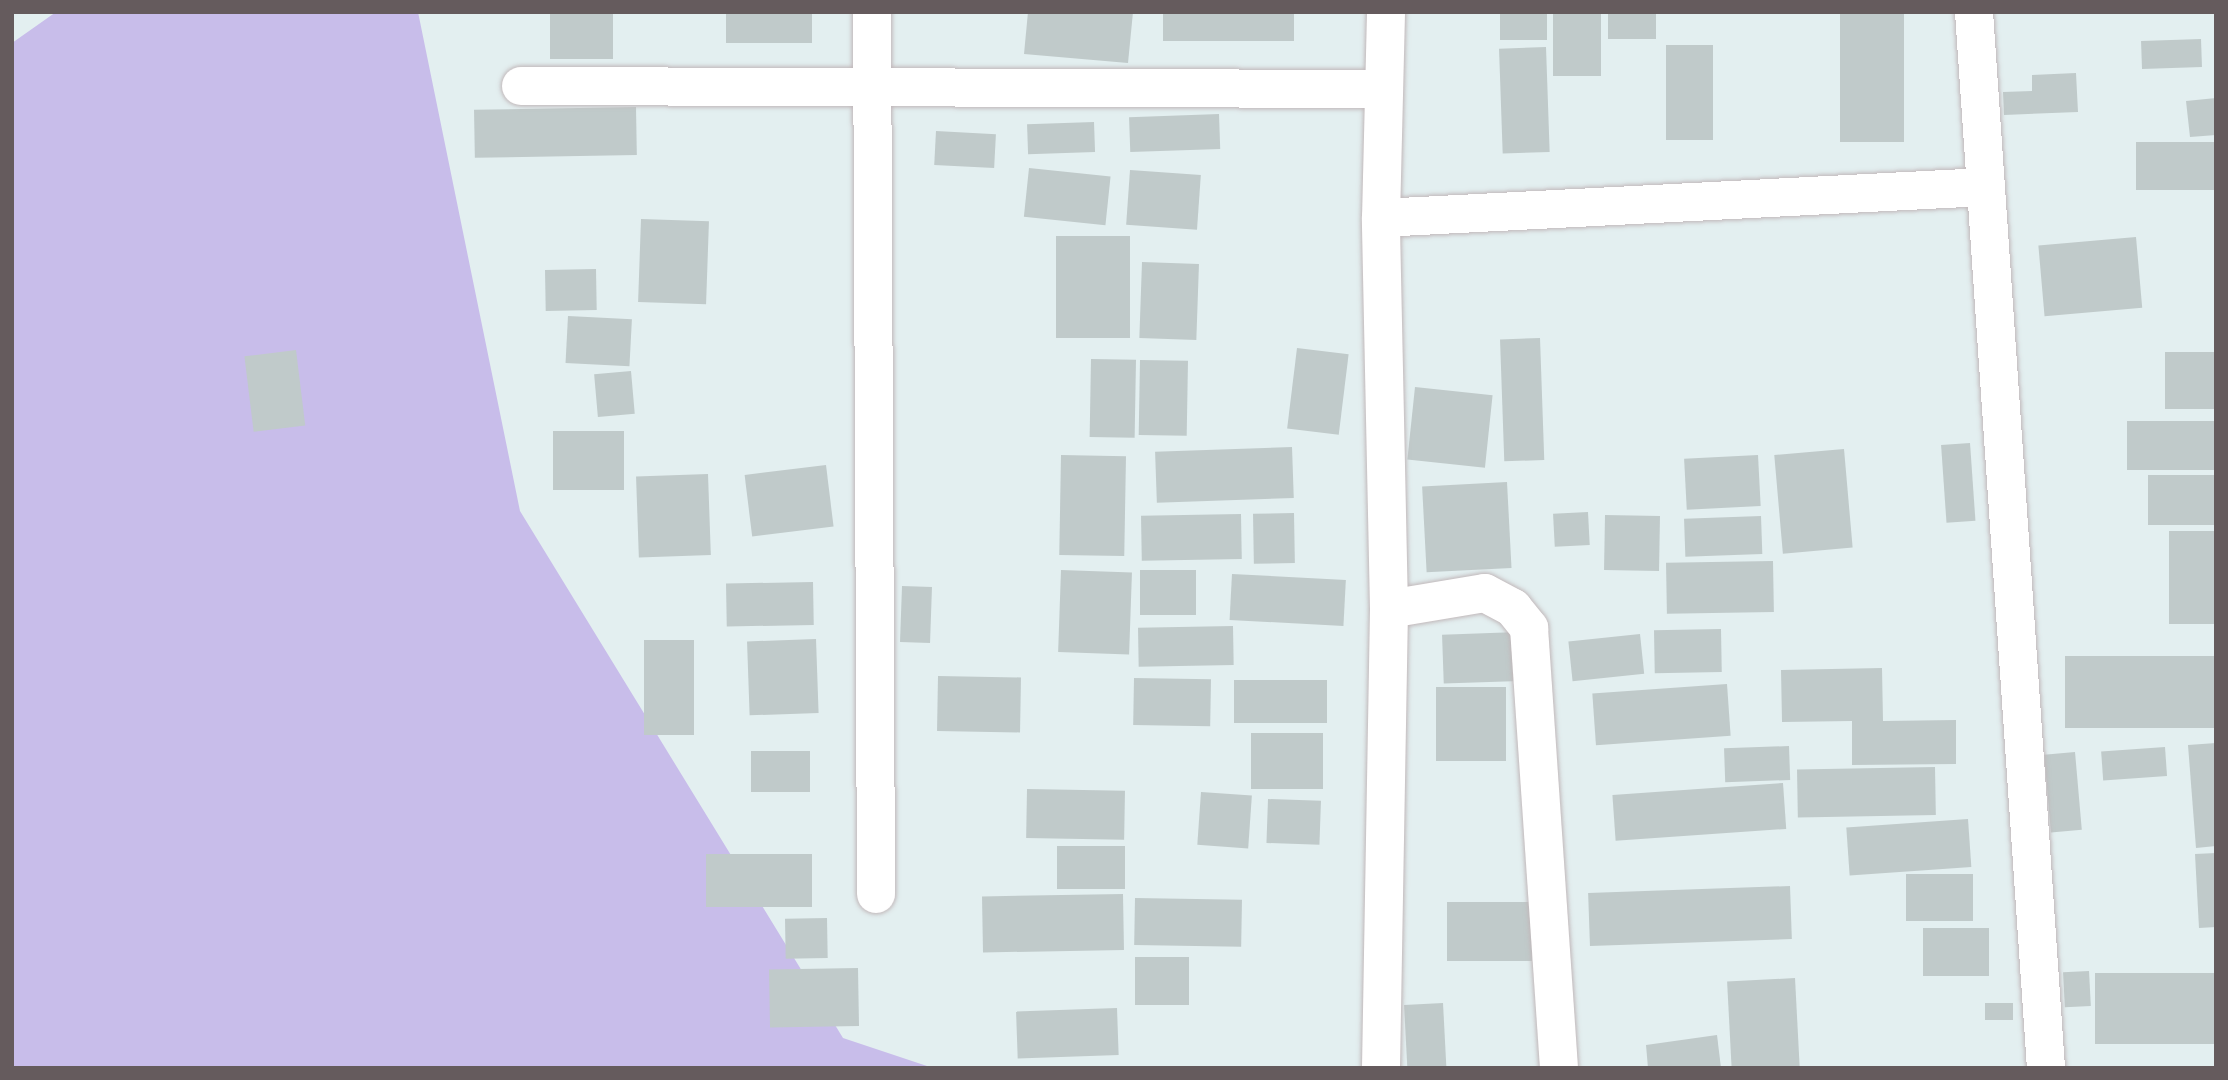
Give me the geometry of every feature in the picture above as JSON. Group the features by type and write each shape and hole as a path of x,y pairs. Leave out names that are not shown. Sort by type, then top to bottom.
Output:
{"street":[{"path":"872,12 876,894"},
{"path":"1381,1068 1389,609 1381,218 1386,12"},
{"path":"1973,12 2046,1068"},
{"path":"521,86 1384,89"},
{"path":"1381,218 1985,187"},
{"path":"1389,609 1485,593 1513,607 1529,628 1559,1068"}],"shaded area":[{"path":"56,12 418,12 520,511 843,1038 933,1068 12,1068 12,43"}],"building":[{"path":"550,12 613,12 613,59 550,59"},
{"path":"726,12 812,12 812,43 726,43"},
{"path":"1028,12 1133,12 1128,63 1024,54"},
{"path":"1163,12 1294,12 1294,41 1163,41"},
{"path":"1500,12 1547,12 1547,40 1500,40"},
{"path":"1553,12 1601,12 1601,76 1553,76"},
{"path":"1608,12 1656,12 1656,39 1608,39"},
{"path":"1840,14 1904,14 1904,142 1840,142"},
{"path":"2201,39 2202,67 2142,69 2141,41"},
{"path":"1666,45 1713,45 1713,140 1666,140"},
{"path":"1546,47 1550,152 1503,154 1499,49"},
{"path":"2076,73 2078,112 2004,115 2003,92 2032,91 2032,75"},
{"path":"2216,98 2216,135 2190,137 2186,101"},
{"path":"636,107 637,155 475,158 474,110"},
{"path":"1219,114 1220,149 1130,152 1129,117"},
{"path":"1094,122 1095,152 1028,154 1027,124"},
{"path":"936,131 996,134 994,168 934,165"},
{"path":"2136,142 2216,142 2216,190 2136,190"},
{"path":"1029,168 1111,177 1105,225 1024,217"},
{"path":"1130,170 1201,175 1197,230 1126,225"},
{"path":"641,219 709,221 706,304 638,302"},
{"path":"1056,236 1130,236 1130,338 1056,338"},
{"path":"2136,237 2142,308 2045,316 2038,246"},
{"path":"1142,262 1199,264 1196,340 1139,338"},
{"path":"596,269 597,310 546,311 545,270"},
{"path":"568,316 632,319 629,366 566,363"},
{"path":"1540,338 1544,460 1504,461 1500,339"},
{"path":"1297,348 1349,354 1339,435 1287,428"},
{"path":"296,350 305,425 254,432 244,356"},
{"path":"2165,352 2216,352 2216,409 2165,409"},
{"path":"1091,359 1136,360 1135,438 1090,437"},
{"path":"1140,360 1188,361 1187,436 1139,435"},
{"path":"631,371 635,414 598,417 594,374"},
{"path":"1415,387 1493,395 1485,468 1407,460"},
{"path":"2127,421 2216,421 2216,470 2127,470"},
{"path":"553,431 624,431 624,490 553,490"},
{"path":"1970,443 1975,521 1947,523 1941,445"},
{"path":"1292,447 1294,498 1157,503 1155,452"},
{"path":"1844,449 1853,548 1783,554 1774,455"},
{"path":"1061,455 1126,456 1124,556 1059,555"},
{"path":"1758,455 1761,506 1687,510 1684,459"},
{"path":"826,465 834,527 752,537 745,475"},
{"path":"708,474 711,555 639,557 636,477"},
{"path":"2148,475 2216,475 2216,525 2148,525"},
{"path":"1507,482 1512,568 1427,572 1422,486"},
{"path":"1588,512 1590,545 1555,547 1553,514"},
{"path":"1294,513 1295,563 1254,564 1253,514"},
{"path":"1241,514 1242,559 1142,561 1141,516"},
{"path":"1605,515 1660,516 1659,571 1604,570"},
{"path":"1761,516 1762,554 1685,557 1684,519"},
{"path":"2169,531 2216,531 2216,624 2169,624"},
{"path":"1773,561 1774,612 1667,614 1666,563"},
{"path":"1061,570 1132,572 1129,654 1058,652"},
{"path":"1140,570 1196,570 1196,615 1140,615"},
{"path":"1232,574 1346,580 1343,626 1230,620"},
{"path":"813,582 814,625 727,627 726,584"},
{"path":"902,586 932,587 930,643 900,642"},
{"path":"1233,626 1234,665 1139,667 1138,628"},
{"path":"1721,629 1722,672 1655,673 1654,630"},
{"path":"1518,632 1520,681 1444,684 1442,635"},
{"path":"1640,634 1644,674 1573,681 1568,642"},
{"path":"816,639 819,713 750,715 747,641"},
{"path":"644,640 694,640 694,735 644,735"},
{"path":"2065,656 2216,656 2216,728 2065,728"},
{"path":"1882,668 1883,721 1956,720 1956,764 1852,765 1852,721 1782,722 1781,670"},
{"path":"938,676 1021,677 1020,732 937,731"},
{"path":"1134,678 1211,679 1210,726 1133,725"},
{"path":"1234,680 1327,680 1327,723 1234,723"},
{"path":"1727,684 1731,736 1596,745 1592,693"},
{"path":"1436,687 1506,687 1506,761 1436,761"},
{"path":"1251,733 1323,733 1323,789 1251,789"},
{"path":"2216,743 2216,846 2196,848 2188,745"},
{"path":"1789,746 1790,780 1725,782 1724,748"},
{"path":"2165,747 2167,776 2103,780 2101,751"},
{"path":"751,751 810,751 810,792 751,792"},
{"path":"2075,752 2082,830 2051,832 2044,755"},
{"path":"1935,767 1936,815 1798,817 1797,769"},
{"path":"1783,783 1786,829 1616,841 1612,795"},
{"path":"1027,789 1125,791 1124,840 1026,838"},
{"path":"1201,792 1252,796 1248,848 1197,845"},
{"path":"1268,799 1321,801 1319,845 1266,843"},
{"path":"1968,819 1971,867 1850,875 1846,828"},
{"path":"1057,846 1125,846 1125,889 1057,889"},
{"path":"2216,853 2216,927 2199,928 2195,854"},
{"path":"706,854 812,854 812,907 706,907"},
{"path":"1906,874 1973,874 1973,921 1906,921"},
{"path":"1790,886 1792,939 1590,946 1588,893"},
{"path":"1123,894 1124,950 983,952 982,896"},
{"path":"1135,898 1242,900 1241,947 1134,945"},
{"path":"1447,902 1532,902 1532,961 1447,961"},
{"path":"827,918 828,958 786,959 785,919"},
{"path":"1923,928 1989,928 1989,976 1923,976"},
{"path":"1135,957 1189,957 1189,1005 1135,1005"},
{"path":"858,968 859,1026 770,1028 769,970"},
{"path":"2089,971 2091,1006 2065,1007 2063,972"},
{"path":"2095,973 2216,973 2216,1044 2095,1044"},
{"path":"1795,978 1800,1068 1732,1068 1727,982"},
{"path":"1443,1003 1446,1068 1407,1068 1404,1005"},
{"path":"1985,1003 2013,1003 2013,1020 1985,1020"},
{"path":"1117,1008 1119,1055 1018,1058 1016,1012"},
{"path":"1717,1035 1721,1068 1648,1068 1646,1045"}]}
